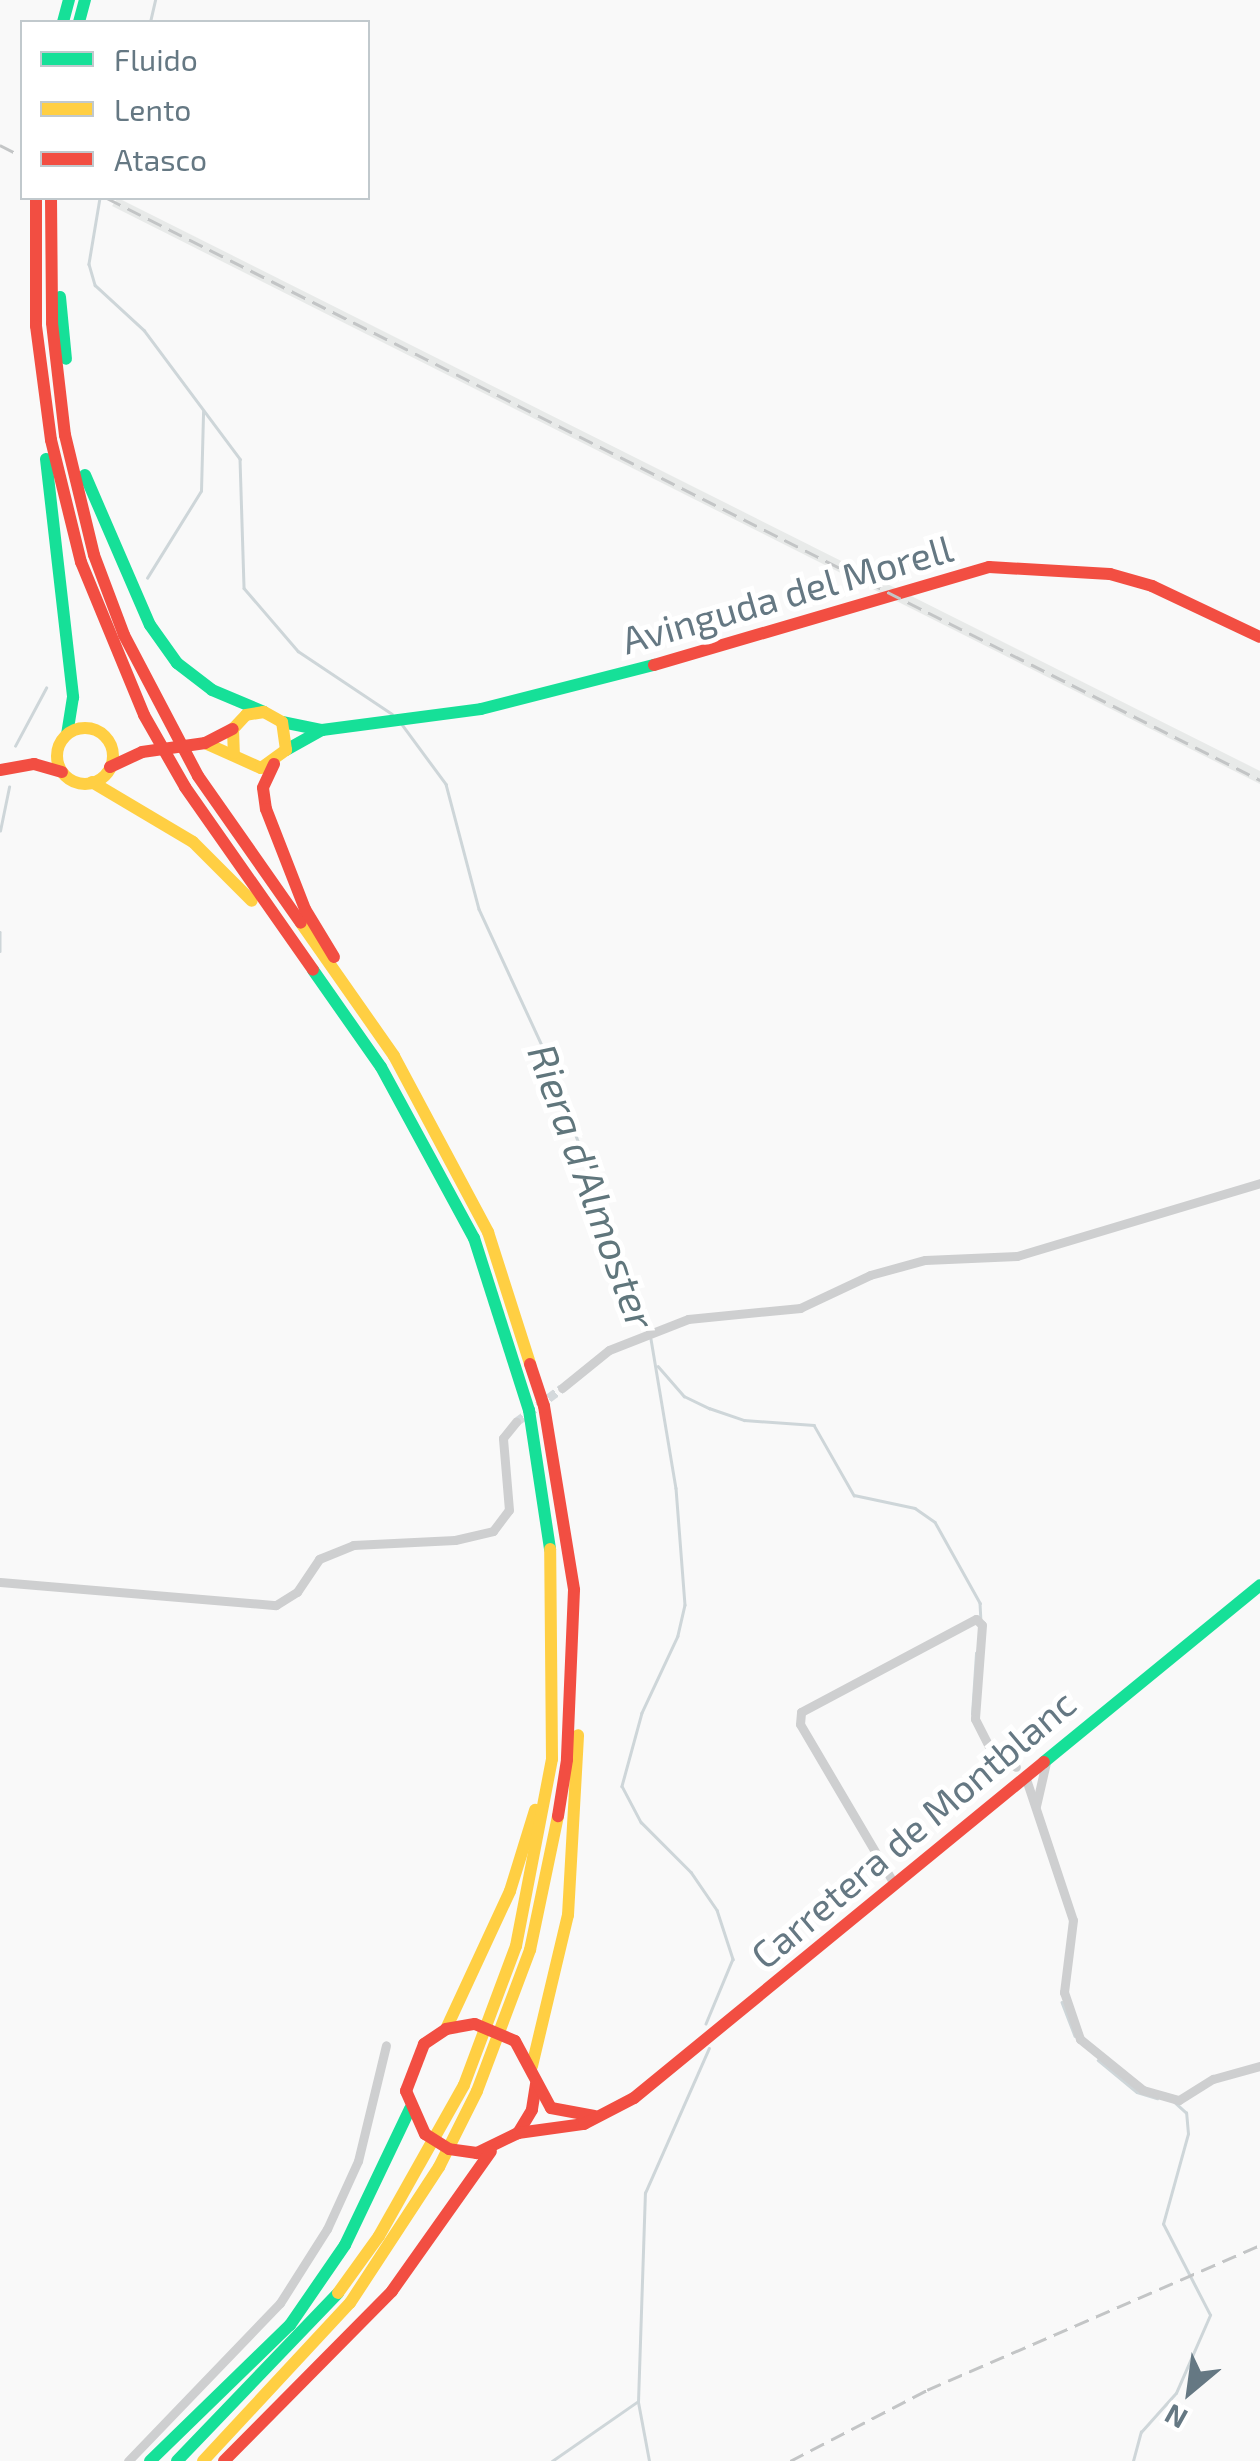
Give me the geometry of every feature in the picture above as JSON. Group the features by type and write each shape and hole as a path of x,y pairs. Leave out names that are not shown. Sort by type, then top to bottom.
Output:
{"main road":[{"path":"36,200 36,326 73,698 63,740 62,772"},
{"path":"51,200 73,435 91,497 150,625 177,663 212,690 282,722 286,750 274,764 263,788 266,809 299,894 400,1052 446,1144 522,1322 562,1497 582,1665 568,1915 532,2066"},
{"path":"51,200 52,323 64,434 94,554 124,635 198,776 394,1056 446,1144"},
{"path":"36,326 51,440 81,562 144,715 185,787 381,1067 432,1152 508,1328 547,1501 555,1578 552,1759 516,1946 494,2009 488,2046 456,2133 439,2168 350,2303 202,2461"},
{"name":"Avinguda del Morell","path":"282,722 322,730 400,721 576,688 900,589 989,567 1074,568 1152,586 1260,637"},
{"path":"92,782 110,767 142,752 204,743 233,729 246,715 264,712"},
{"path":"34,764 63,740 91,729 110,744 142,752"},
{"path":"233,729 234,753"},
{"name":"Avinguda del Morell","path":"286,750 322,730"},
{"path":"204,743 234,753 248,766 274,764"},
{"path":"110,744 110,767"},
{"path":"0,770 34,764 62,772 76,782 92,782 194,842 244,890 432,1152"},
{"path":"150,2461 290,2325 345,2245 410,2110 411,2064 446,2029 510,1891 533,1821 544,1760 555,1578"},
{"name":"Carretera de Montblanc","path":"602,2117 652,2084 1260,1584"},
{"path":"177,2461 336,2296 425,2160 509,2013 552,1859 567,1760 574,1590"},
{"path":"446,2029 490,2027 515,2041 532,2066 546,2103 563,2114 602,2117"},
{"path":"518,2133 532,2110 536,2084"},
{"path":"410,2110 425,2134 448,2150 491,2150"},
{"path":"224,2461 392,2290 491,2150 518,2133 602,2117"}],"street":[{"path":"562,1388 608,1350 688,1318 800,1308 870,1274 925,1260 1017,1256 1260,1183"},
{"path":"0,1582 276,1605 297,1592 319,1559 353,1545 455,1540 493,1531 509,1510 503,1438 516,1422"},
{"path":"893,1882 800,1724 801,1712 976,1619 982,1625 975,1719 990,1748 1016,1767"},
{"path":"1035,1809 1048,1755"},
{"path":"1027,1782 1073,1920 1064,1992 1080,2039 1143,2090 1179,2100 1214,2079 1260,2066"},
{"path":"128,2461 280,2303 328,2229 358,2161 386,2046"}],"shaded area":[{"path":"122,200 1260,771 1260,784 112,206"}],"waterway":[{"path":"150,20 155,0"},
{"name":"Riera d'Almoster","path":"100,200 89,264 95,285 144,330 240,459 244,588 298,651 392,714"},
{"path":"147,578 201,491 203,412"},
{"path":"15,746 46,688"},
{"name":"Riera d'Almoster","path":"401,723 446,784 479,909 546,1054 648,1331"},
{"path":"0,831 9,787"},
{"path":"0,932 0,951"},
{"name":"Riera d'Almoster","path":"651,1339 676,1488 685,1605 678,1636 642,1713 622,1786 641,1822 691,1872 717,1910 733,1959 706,2024"},
{"path":"658,1366 684,1396 709,1408 744,1420 814,1425 854,1495 915,1508 935,1522 980,1603 981,1620"},
{"path":"972,1714 976,1653"},
{"path":"1062,2002 1075,2036"},
{"name":"Riera d'Almoster","path":"649,2461 638,2402 645,2193 709,2048"},
{"path":"1098,2060 1137,2092 1157,2098"},
{"path":"1133,2461 1141,2432 1176,2393 1210,2315 1163,2224 1188,2134 1186,2113 1175,2103"},
{"path":"552,2461 637,2402"}],"tunnel":[{"path":"516,1422 562,1388"}],"railway":[{"path":"0,145 20,155"},
{"path":"111,200 1260,780"},
{"path":"790,2461 927,2390 1260,2245"}],"traffic: fast":[{"path":"64,20 69,0"},
{"path":"80,20 85,0"},
{"path":"60,297 66,359"},
{"path":"46,459 73,697 67,734"},
{"path":"85,475 150,625 177,663 212,690 264,712"},
{"path":"282,722 322,730 481,709 654,665"},
{"path":"286,750 322,730"},
{"path":"313,970 381,1067 474,1238 529,1410 550,1549"},
{"path":"1044,1762 1260,1585"},
{"path":"150,2461 290,2325 345,2245 410,2109"},
{"path":"177,2461 338,2293"}],"traffic: slow":[{"path":"205,743 261,768 286,750 282,722 264,712 246,715 233,729 234,753"},
{"path":"85,728 104,737 113,756 104,775 85,784 66,775 57,756 66,737 85,728"},
{"path":"92,782 193,842 252,901"},
{"path":"301,923 394,1056 488,1232 530,1364"},
{"path":"338,2293 379,2236 464,2085 516,1946 552,1759 550,1549"},
{"path":"532,2066 568,1915 578,1735"},
{"path":"446,2029 510,1891 535,1810"},
{"path":"203,2461 350,2303 439,2167 477,2091 530,1950 558,1816"}],"traffic: jam":[{"path":"36,200 36,326 51,440 81,562 144,715 185,787 313,970"},
{"path":"51,200 52,323 65,435 94,555 124,635 198,776 301,923"},
{"path":"654,665 989,567 1110,574 1152,586 1260,637"},
{"path":"110,767 142,752 205,743 233,729"},
{"path":"0,770 34,764 62,772"},
{"path":"274,764 263,788 266,809 305,909 334,957"},
{"path":"530,1364 544,1406 574,1590 567,1760 558,1816"},
{"path":"518,2133 584,2124 634,2098 1044,1762"},
{"path":"536,2084 532,2110 518,2133 477,2153 449,2149 425,2134 406,2091 424,2044 446,2029 475,2024 515,2041 551,2108 594,2116"},
{"path":"224,2461 392,2291 491,2151"}]}
